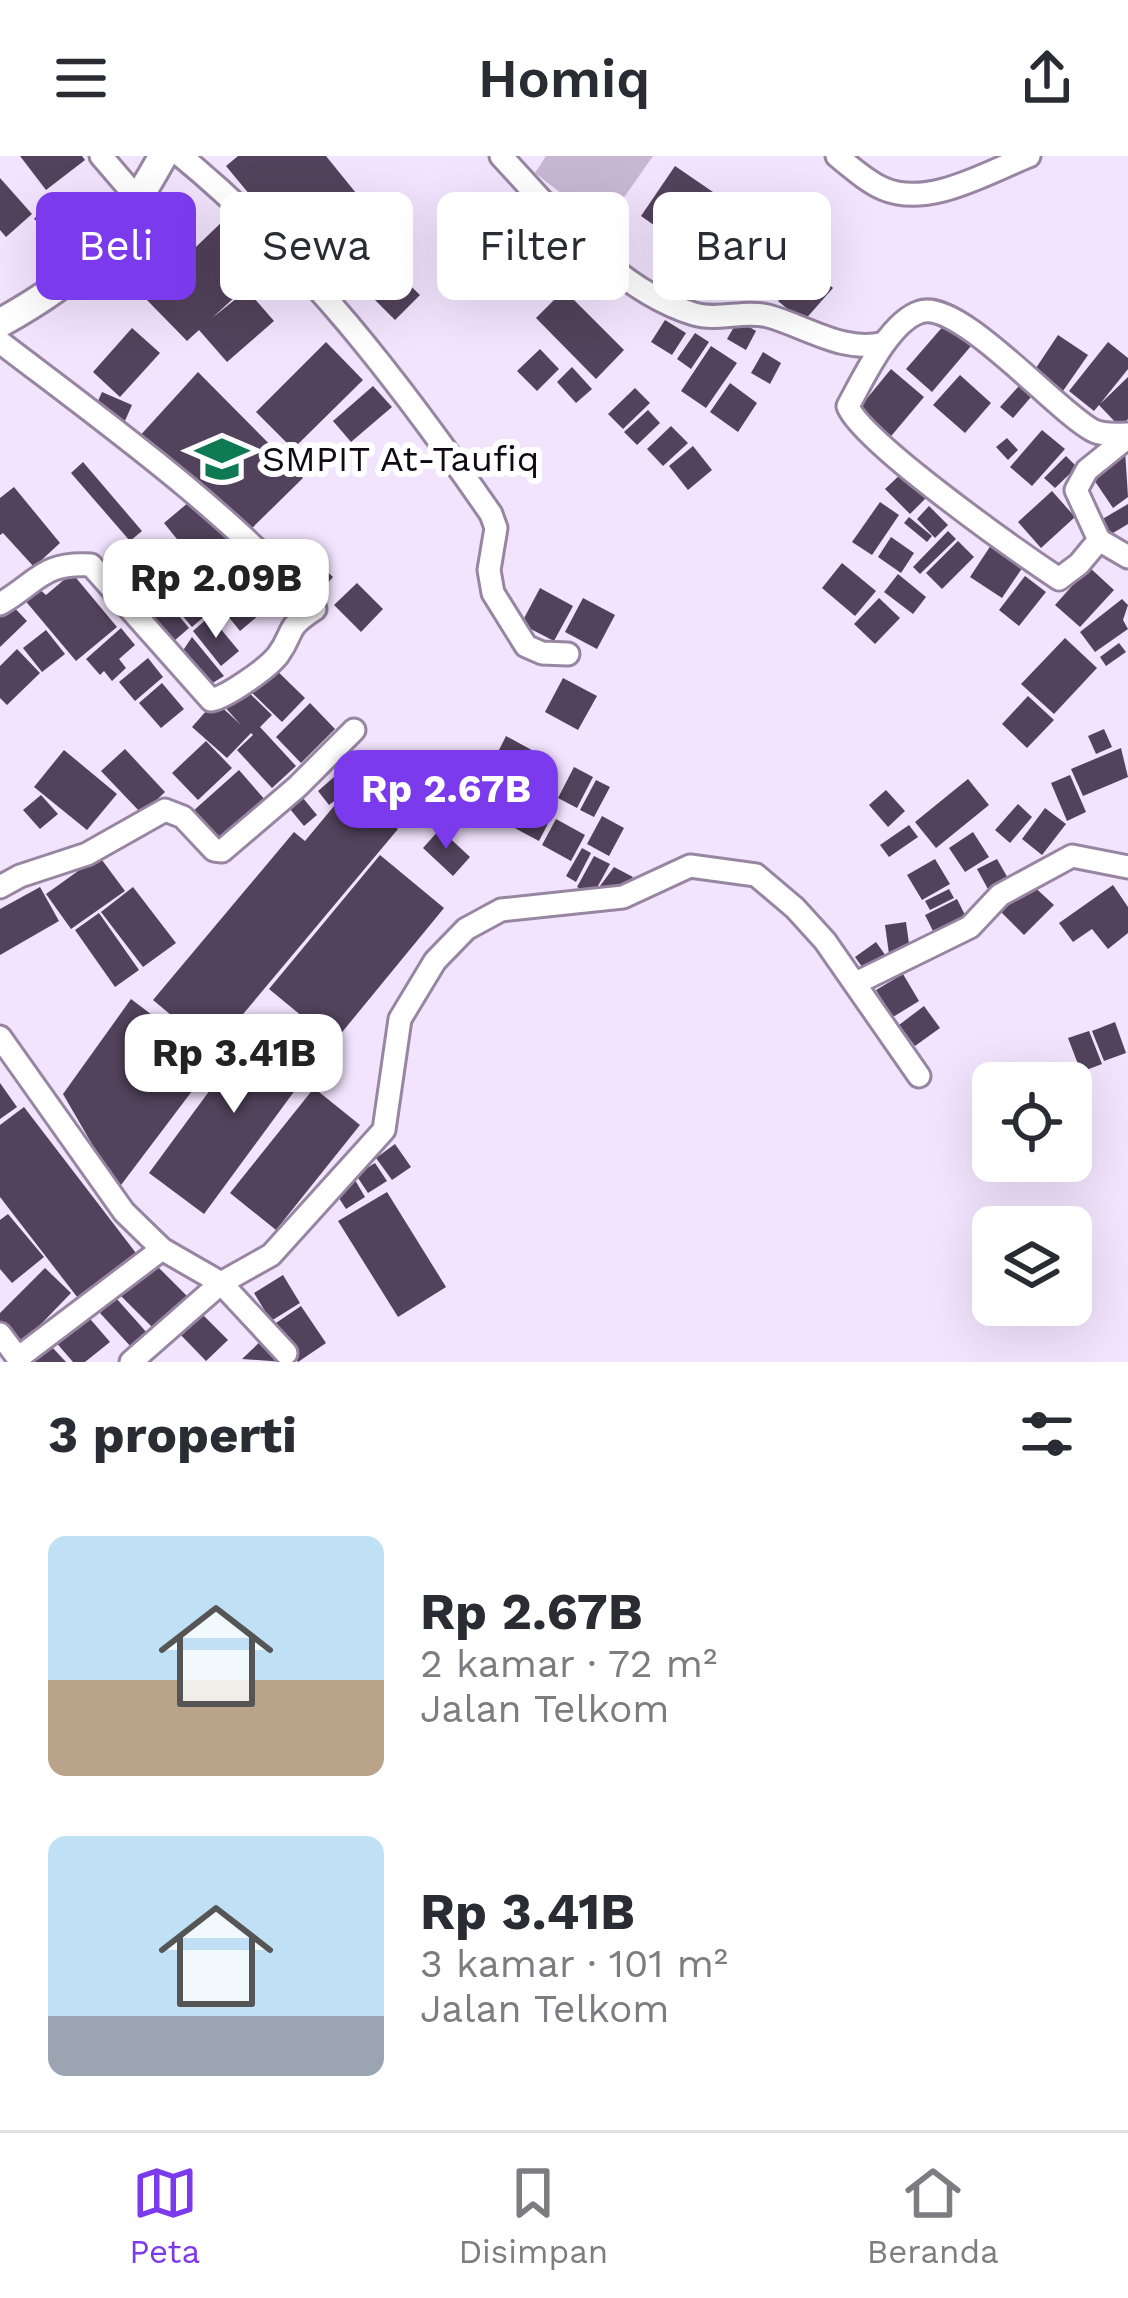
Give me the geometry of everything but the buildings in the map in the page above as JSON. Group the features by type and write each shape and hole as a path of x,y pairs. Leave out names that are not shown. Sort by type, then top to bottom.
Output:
{"street":[{"path":"101,156 132,192"},
{"path":"142,192 163,156"},
{"path":"182,156 263,226 379,361 491,514 496,528 489,580 520,640 536,651 568,655"},
{"path":"501,156 621,278 671,306 713,317 763,315 858,347 884,343"},
{"path":"837,156 882,189 917,194 1029,156"},
{"path":"0,604 42,571 67,564 92,566 211,700 222,698 278,656 292,624 315,609 198,493 2,323 36,300"},
{"path":"1100,540 1059,579 864,430 848,406 884,343 916,312 936,310 990,345 1093,430 1128,435"},
{"path":"1128,435 1077,482 1076,490 1100,540 1128,557"},
{"path":"0,887 87,854 165,810 183,817 214,850 221,851 297,787 354,730"},
{"path":"856,983 970,927 1000,895 1072,856 1128,868"},
{"path":"130,1362 221,1283 271,1255 384,1130 400,1019 435,961 466,929 501,910 622,897 690,866 755,875 795,908 856,983 919,1076"},
{"path":"0,1037 124,1213 161,1249 221,1283 286,1352"},
{"path":"0,1334 18,1358 161,1249"}],"shaded area":[{"path":"546,156 653,156 628,192 560,192 535,173"}],"place":[{"name":"SMPIT At-Taufiq","path":"222,459"}]}
